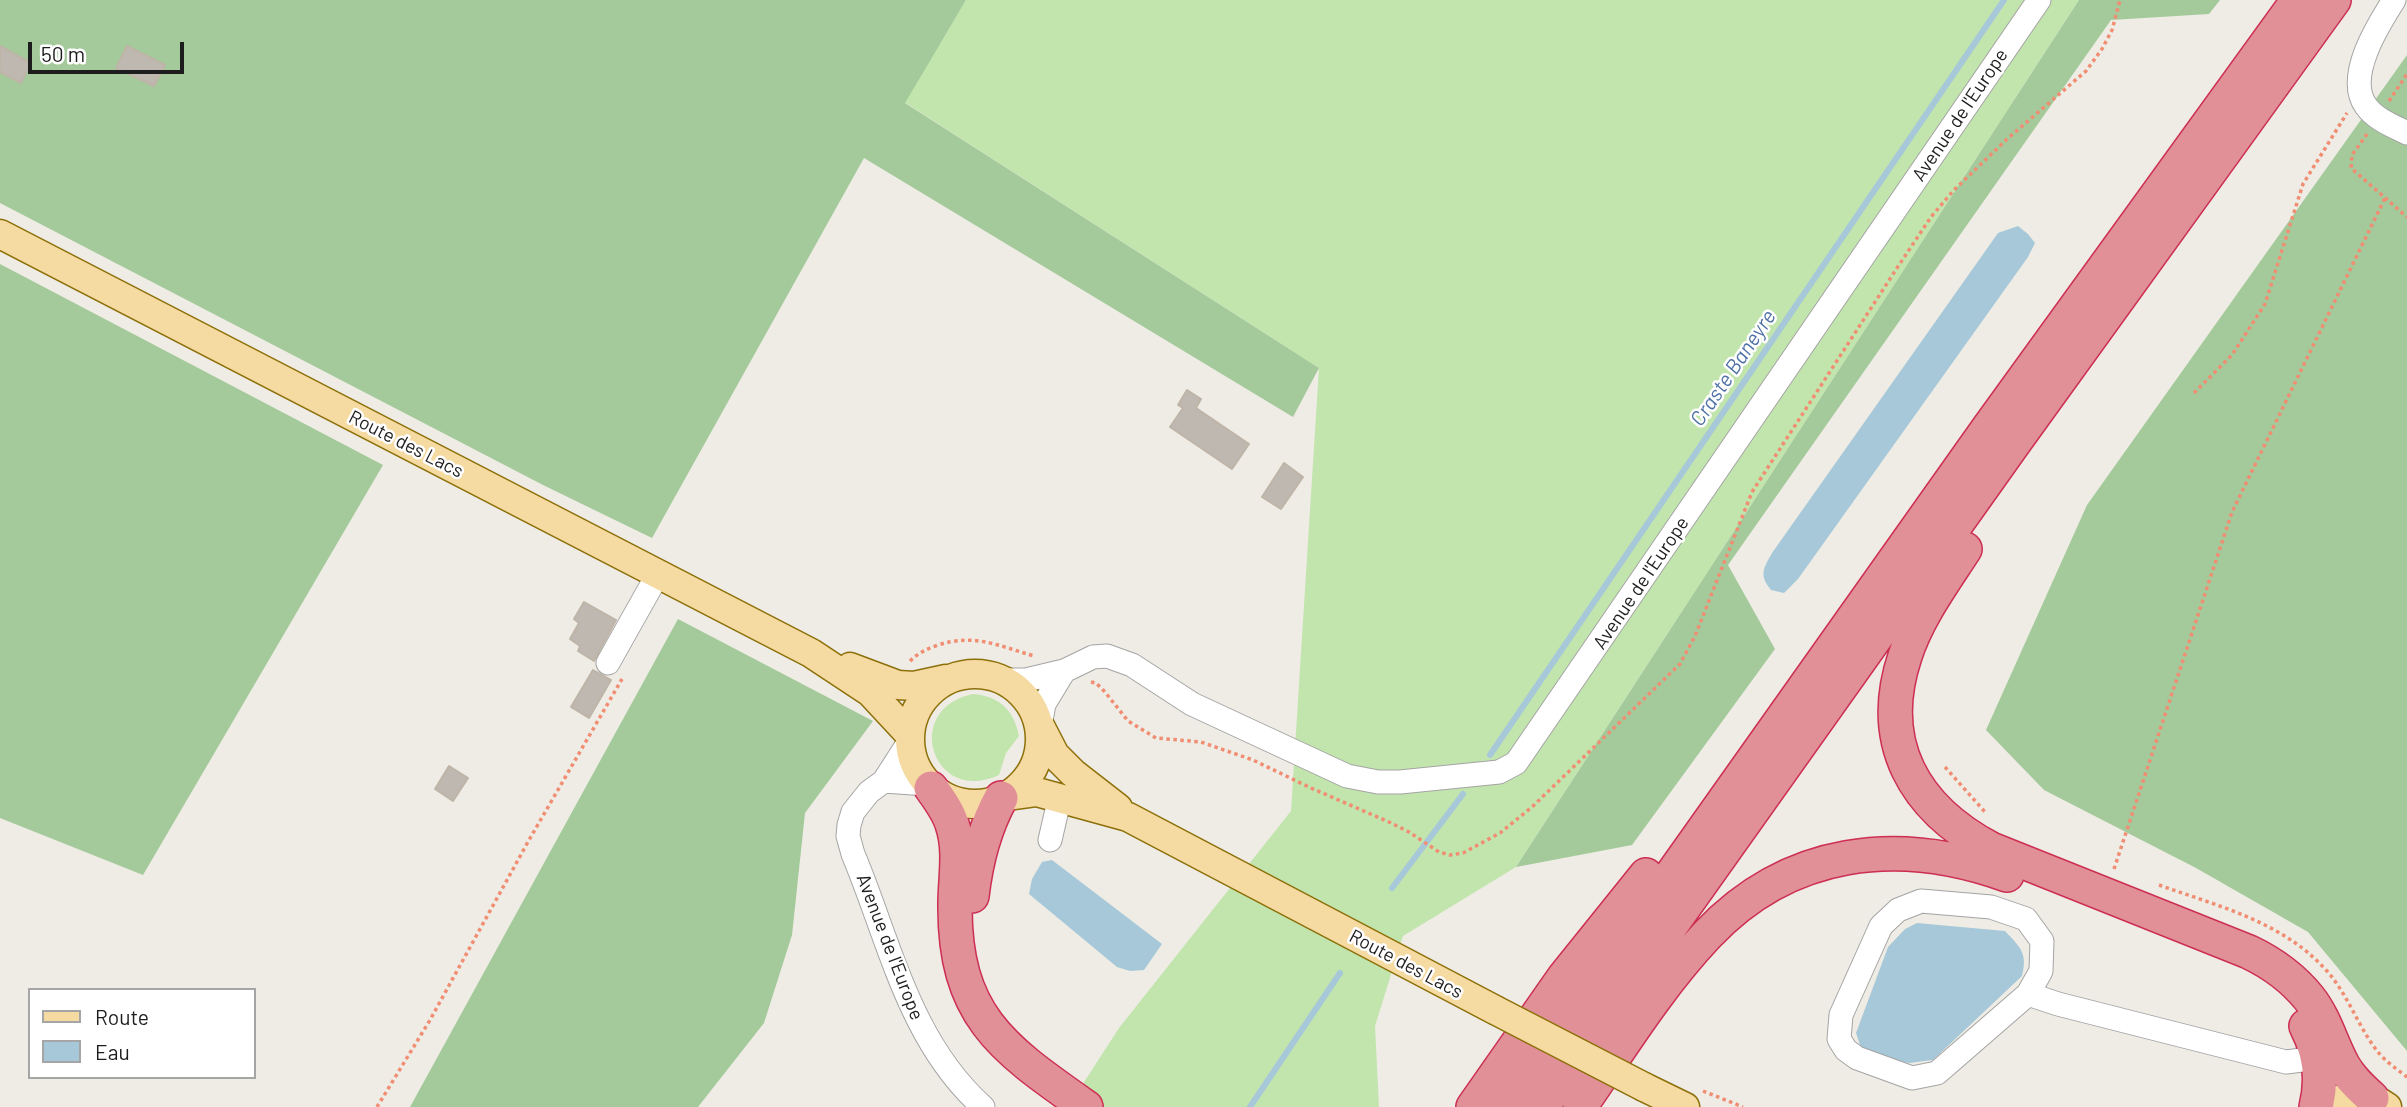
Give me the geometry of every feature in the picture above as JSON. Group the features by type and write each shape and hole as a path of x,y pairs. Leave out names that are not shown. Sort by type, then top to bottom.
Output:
{"highway":[{"path":"1507,1107 1766,740 2298,0"},
{"path":"1542,1107 2022,432 2334,0"},
{"path":"2205,182 1970,540 1925,614 1905,654 1899,678 1896,727 1909,774 1919,791 1936,811 1971,839 2038,869 2272,963 2310,999 2344,1066 2355,1082 2379,1103"},
{"path":"1472,1107 1564,978 1690,819 1766,740"},
{"path":"929,786 944,807 954,834 957,865 956,935 966,986 977,1011 1008,1049 1086,1107"},
{"path":"1005,797 991,817 981,847 971,905 975,958 983,985 995,1010 1018,1037 1113,1107"},
{"path":"1580,1107 1665,986 1708,933 1747,900 1781,879 1826,862 1866,854 1914,853 1983,866 2242,967 2263,979 2286,996 2308,1030 2318,1058 2320,1078 2316,1107"}],"main road":[{"name":"Route des Lacs","path":"0,234 811,653 870,692 910,739"},
{"name":"Route des Lacs","path":"811,653 898,685 914,686 948,679"},
{"path":"967,674 986,674 1004,680 1020,691 1032,707 1040,726 1040,746 1035,765 1024,783 1005,797 989,803 968,804 948,799 929,786 912,759 911,723 919,705 932,690 948,679 967,674"},
{"name":"Route des Lacs","path":"1040,726 1055,755 1128,817 1685,1107"},
{"name":"Route des Lacs","path":"1005,797 1037,792 1128,817"},
{"path":"2324,1107 2340,1099 2356,1096 2379,1103"}],"street":[{"name":"Avenue de l'Europe","path":"1004,680 1073,675 1093,657 1114,657 1132,665 1192,704 1332,769 1363,779 1400,782 1499,772 1516,763 2039,0"},
{"path":"2394,0 2369,43 2361,68 2361,97 2366,107 2379,118 2407,133"},
{"path":"615,671 658,574"},
{"path":"1040,726 1044,704 1073,675"},
{"name":"Avenue de l'Europe","path":"910,739 884,781 869,792 853,812 848,836 911,1007 925,1035 955,1079 983,1107"},
{"path":"884,781 909,781 929,786"},
{"path":"1050,840 1059,797"},
{"path":"1921,901 1991,907 2026,919 2042,941 2041,971 2028,993 1937,1073 1912,1078 1857,1058 1846,1050 1839,1039 1842,1015 1881,926 1898,910 1921,901"},
{"path":"2028,993 2058,1004 2286,1062 2318,1058"}],"path":[{"path":"1073,675 1096,683 1128,721 1156,737 1201,742 1253,760 1409,832 1439,852 1450,855 1463,853 1500,833 1531,807 1680,664 1695,636 1752,492 1931,217 1960,184 2086,71 2102,50 2112,30 2120,0"},
{"path":"2407,74 2352,155 2351,165 2353,172 2407,217"},
{"path":"2194,393 2232,355 2265,304 2303,184 2341,122 2355,101 2361,97"},
{"path":"2114,869 2232,512 2385,198"},
{"path":"377,1107 430,1020 529,840 615,671"}],"green space":[{"path":"0,0 966,0 905,103 1319,368 1293,417 864,158 652,538 543,485 0,203"},
{"path":"966,0 2079,0 1516,867 1403,936 1375,1026 1379,1107 1068,1107 1119,1028 1291,811 1319,368 904,102"},
{"path":"2079,0 2220,0 2209,14 2111,20 1728,565 1775,649 1632,845 1516,867"},
{"path":"2407,55 2407,1051 2308,932 2196,868 2044,790 1986,730 2087,505"},
{"path":"0,264 383,465 143,875 0,818"},
{"path":"678,619 873,721 805,813 792,935 764,1023 698,1107 410,1107"},
{"path":"973,694 998,701 1004,706 1017,727 1019,736 1006,753 999,775 976,781 957,778 943,767 934,752 932,734 937,717 951,703"}],"water":[{"path":"2018,226 2035,243 2028,257 1798,579 1784,593 1771,590 1764,572 1772,553 1998,233"},
{"path":"1052,860 1162,944 1144,970 1130,971 1117,967 1029,894 1032,879 1042,862"},
{"path":"1917,923 2005,931 2023,956 2022,976 1933,1060 1909,1063 1878,1059 1861,1048 1856,1033 1888,947 1905,929"}],"building":[{"path":"0,46 31,63 21,83 0,72"},
{"path":"127,46 165,65 154,86 116,68"},
{"path":"1187,390 1201,399 1196,408 1249,444 1232,469 1170,427 1183,408 1178,405"},
{"path":"1284,463 1303,477 1281,509 1262,497"},
{"path":"584,602 616,620 594,661 578,651 580,646 570,639 579,623 574,619"},
{"path":"593,670 611,680 589,718 571,707"},
{"path":"449,766 468,778 453,801 435,789"}],"waterway":[{"name":"Craste Baneyre","path":"1490,755 2004,0"},
{"name":"Craste Baneyre","path":"1392,888 1463,794"},
{"name":"Craste Baneyre","path":"1250,1107 1340,973"}]}
